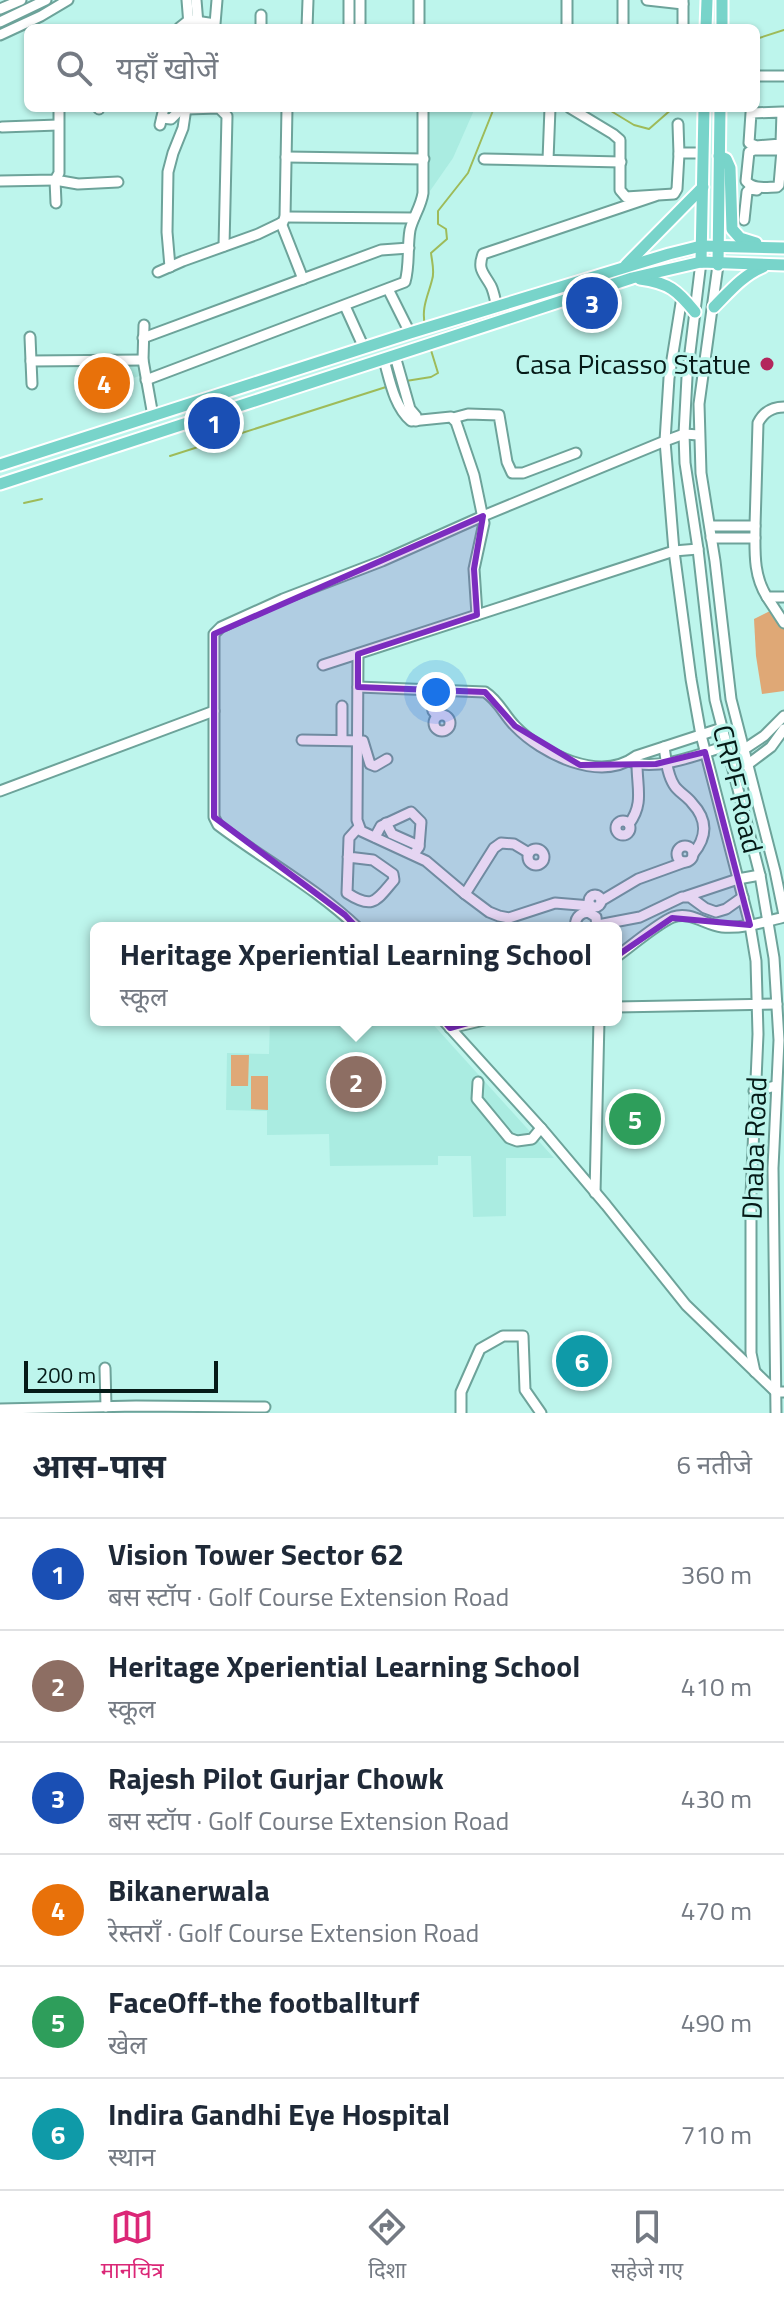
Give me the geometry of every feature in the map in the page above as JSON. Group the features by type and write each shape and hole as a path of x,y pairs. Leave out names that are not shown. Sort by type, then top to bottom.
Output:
{"main road":[{"path":"706,24 707,0"},
{"path":"722,0 722,24"},
{"path":"701,262 704,112"},
{"path":"718,265 720,112"},
{"path":"719,156 726,159 730,168 732,229 740,238 763,247"},
{"path":"623,268 703,187"},
{"path":"0,465 415,332 701,246 784,248"},
{"path":"0,484 632,278 701,262 784,265"},
{"path":"714,307 739,282 767,265"},
{"path":"632,278 675,289 695,312"},
{"path":"526,298 532,311"}],"street":[{"path":"0,9 21,0"},
{"path":"0,22 46,0"},
{"path":"0,35 68,0"},
{"path":"187,0 193,24"},
{"path":"193,24 196,0"},
{"path":"215,24 217,0"},
{"path":"307,24 308,0"},
{"path":"349,0 349,24"},
{"path":"360,0 360,24"},
{"path":"419,0 419,24"},
{"path":"567,0 567,24"},
{"path":"623,0 623,24"},
{"path":"647,0 683,2 683,24"},
{"path":"261,15 261,24"},
{"path":"760,76 784,76"},
{"path":"760,108 783,111"},
{"path":"783,111 781,144 756,146 749,143 751,113 783,111"},
{"path":"56,203 59,112"},
{"path":"170,267 168,172 185,112"},
{"path":"223,112 227,116 224,246"},
{"path":"287,112 283,220 303,279"},
{"path":"146,380 405,282 409,236 423,193 423,112"},
{"path":"548,160 550,112"},
{"path":"576,112 617,137 622,194 630,197 670,195 676,191 678,124"},
{"path":"2,127 58,125"},
{"path":"783,150 777,187 748,185 749,152 783,150"},
{"path":"679,154 703,153"},
{"path":"286,157 424,159"},
{"path":"484,159 621,162"},
{"path":"0,181 118,182"},
{"path":"744,220 746,195 750,189 784,190"},
{"path":"497,307 490,285 480,271 483,254 655,196"},
{"path":"158,272 283,220 414,218"},
{"path":"143,338 381,250 409,248"},
{"name":"CRPF Road","path":"701,262 687,377 685,463 711,672 726,746 759,871 774,958 779,1040 774,1132 773,1264 780,1392 776,1413"},
{"path":"622,953 677,916 727,928 784,916 731,699 701,473 699,404 718,265"},
{"path":"388,289 415,332"},
{"name":"Dhaba Road","path":"682,297 669,378 665,441 674,551 701,735 750,925 756,961 758,1034 753,1124 751,1353 755,1372"},
{"path":"345,306 364,348"},
{"path":"144,325 143,360 153,416"},
{"path":"30,337 32,384"},
{"path":"390,358 416,421 468,414 499,415 507,462 512,473 523,473 576,453"},
{"path":"31,361 143,360"},
{"path":"784,407 770,410 758,423 755,526 758,579 784,623"},
{"path":"453,418 474,475 483,516 474,569 477,615"},
{"path":"352,922 314,891 218,825 214,817 216,630 283,599 382,561 665,441 684,434 699,435"},
{"path":"710,526 755,526"},
{"path":"711,538 755,538"},
{"path":"323,665 674,551 698,549"},
{"path":"767,597 784,597"},
{"path":"358,654 358,828 368,835 417,850"},
{"path":"358,687 485,692 515,726 553,753 580,765 667,762 726,746"},
{"path":"429,690 437,716"},
{"path":"342,706 342,740"},
{"path":"0,791 214,711"},
{"path":"743,750 761,739 784,716"},
{"path":"629,824 637,814 639,804 633,762 636,756 722,728"},
{"path":"747,765 783,734"},
{"path":"761,739 768,749"},
{"path":"302,740 363,741 370,764 375,766 387,759"},
{"path":"386,823 392,834 417,850 465,894 489,912 504,918 555,903 597,907 601,901 638,879 689,858 704,839 702,817 693,803 673,784 664,747"},
{"path":"375,837 381,826 411,812 421,822 417,850"},
{"path":"348,857 373,860 393,874 394,880 377,901 360,902 347,893 348,857 349,838 358,828"},
{"path":"465,894 494,848 501,843 514,844 529,853"},
{"path":"619,922 640,917 773,863"},
{"path":"686,897 716,912 743,897"},
{"path":"577,922 584,913 593,914 597,922"},
{"path":"622,1007 777,1004"},
{"path":"458,1026 450,1028 541,1128 686,1305 780,1392"},
{"path":"595,1193 599,1026"},
{"path":"478,1082 477,1099 509,1138 517,1141 532,1139 541,1128"},
{"path":"754,1091 776,1086"},
{"path":"753,1124 774,1132"},
{"path":"461,1413 461,1392 480,1349 503,1336 523,1336 525,1390 541,1413"},
{"path":"105,1368 106,1407"},
{"path":"2,1410 265,1407"}],"highlighted area":[{"path":"483,516 474,569 477,615 358,654 358,687 485,692 515,726 580,765 656,764 705,752 750,925 672,918 554,999 450,1028 345,915 214,817 214,634"}],"shaded area":[{"path":"429,112 473,112 453,158 430,191"},
{"path":"137,365 139,376 103,389 88,389 87,366"},
{"path":"772,610 784,626 784,691 762,694 754,619"},
{"path":"270,1026 434,1026 554,1158 506,1158 506,1216 473,1217 471,1156 438,1156 438,1165 330,1166 329,1134 267,1135 267,1111 226,1110 227,1053 269,1054"},
{"path":"231,1055 249,1055 248,1086 231,1086"},
{"path":"251,1076 268,1076 268,1110 251,1109"}],"waterway":[{"path":"760,38 784,30"},
{"path":"425,325 424,308 433,274 431,253 447,239 446,229 438,224 438,211 468,173 492,112"},
{"path":"613,112 634,125 649,129 668,112"},
{"path":"406,381 438,373 430,347"},
{"path":"170,456 386,387"},
{"path":"24,503 42,499"}],"place":[{"name":"Rajesh Pilot Gurjar Chowk","path":"592,303"},
{"name":"Casa Picasso Statue","path":"767,364"},
{"name":"Bikanerwala","path":"104,383"},
{"name":"Vision Tower Sector 62","path":"214,423"},
{"name":"Heritage Xperiential Learning School","path":"356,1082"},
{"name":"FaceOff-the footballturf","path":"635,1119"},
{"name":"Indira Gandhi Eye Hospital","path":"582,1361"}]}
